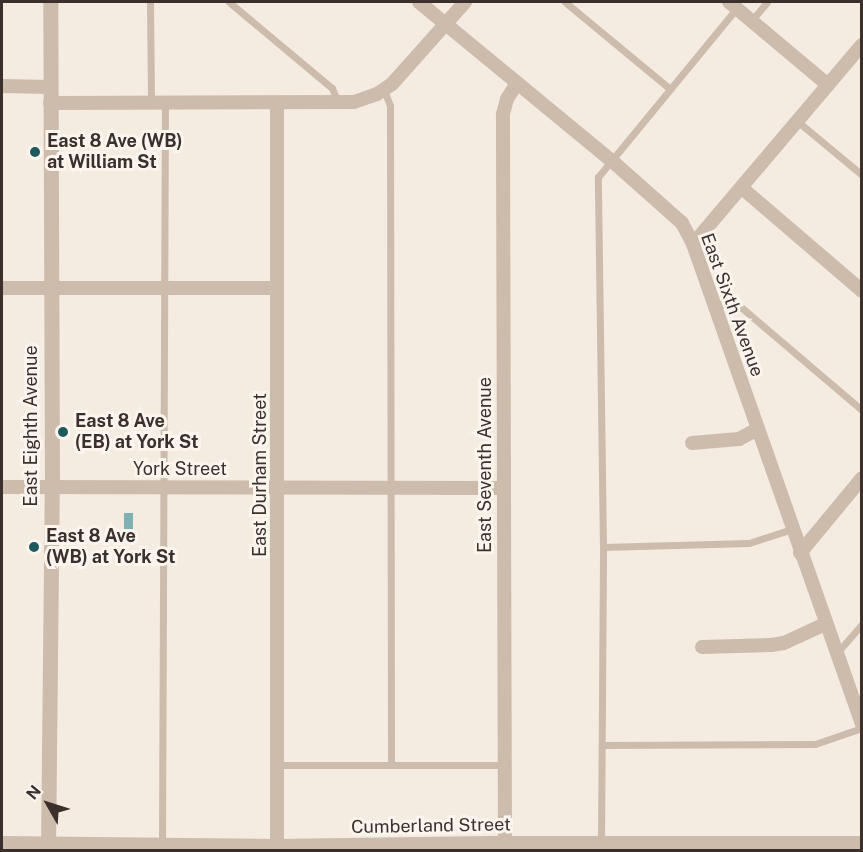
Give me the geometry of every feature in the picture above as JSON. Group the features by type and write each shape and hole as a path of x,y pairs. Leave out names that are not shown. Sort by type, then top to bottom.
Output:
{"street":[{"name":"East Eighth Avenue","path":"48,847 52,488 50,2"},
{"name":"East Sixth Avenue","path":"419,2 611,160 682,223 693,244 861,726"},
{"path":"50,103 354,102 384,90 465,2"},
{"path":"733,5 828,86"},
{"path":"693,244 861,45"},
{"name":"East Seventh Avenue","path":"505,847 503,114 507,99 517,83"},
{"path":"2,87 50,87"},
{"name":"East Durham Street","path":"277,103 277,846"},
{"path":"742,188 861,291"},
{"path":"2,288 276,288"},
{"path":"692,443 739,439 758,429"},
{"path":"800,553 861,478"},
{"name":"York Street","path":"2,487 503,488"},
{"path":"702,647 784,643 825,624"},
{"name":"Cumberland Street","path":"2,843 48,847 505,847 601,843 693,847 824,847 861,843"}],"lane":[{"path":"150,2 158,103 166,287 162,846"},
{"path":"230,2 332,88 338,103"},
{"path":"565,2 670,89"},
{"path":"752,20 768,2"},
{"path":"601,843 603,547 598,177 670,89 733,5"},
{"path":"384,90 390,106 391,764"},
{"path":"797,121 861,175"},
{"path":"713,303 742,308 861,410"},
{"path":"603,547 749,543 792,529"},
{"path":"835,655 861,624"},
{"path":"602,745 816,744 861,726"},
{"path":"277,765 504,765"}],"water":[{"path":"124,513 133,513 133,532 124,532"}],"place":[{"name":"East 8 Ave (WB) at William St","path":"35,152"},
{"name":"East 8 Ave (EB) at York St","path":"63,432"},
{"name":"East 8 Ave (WB) at York St","path":"34,547"}]}
